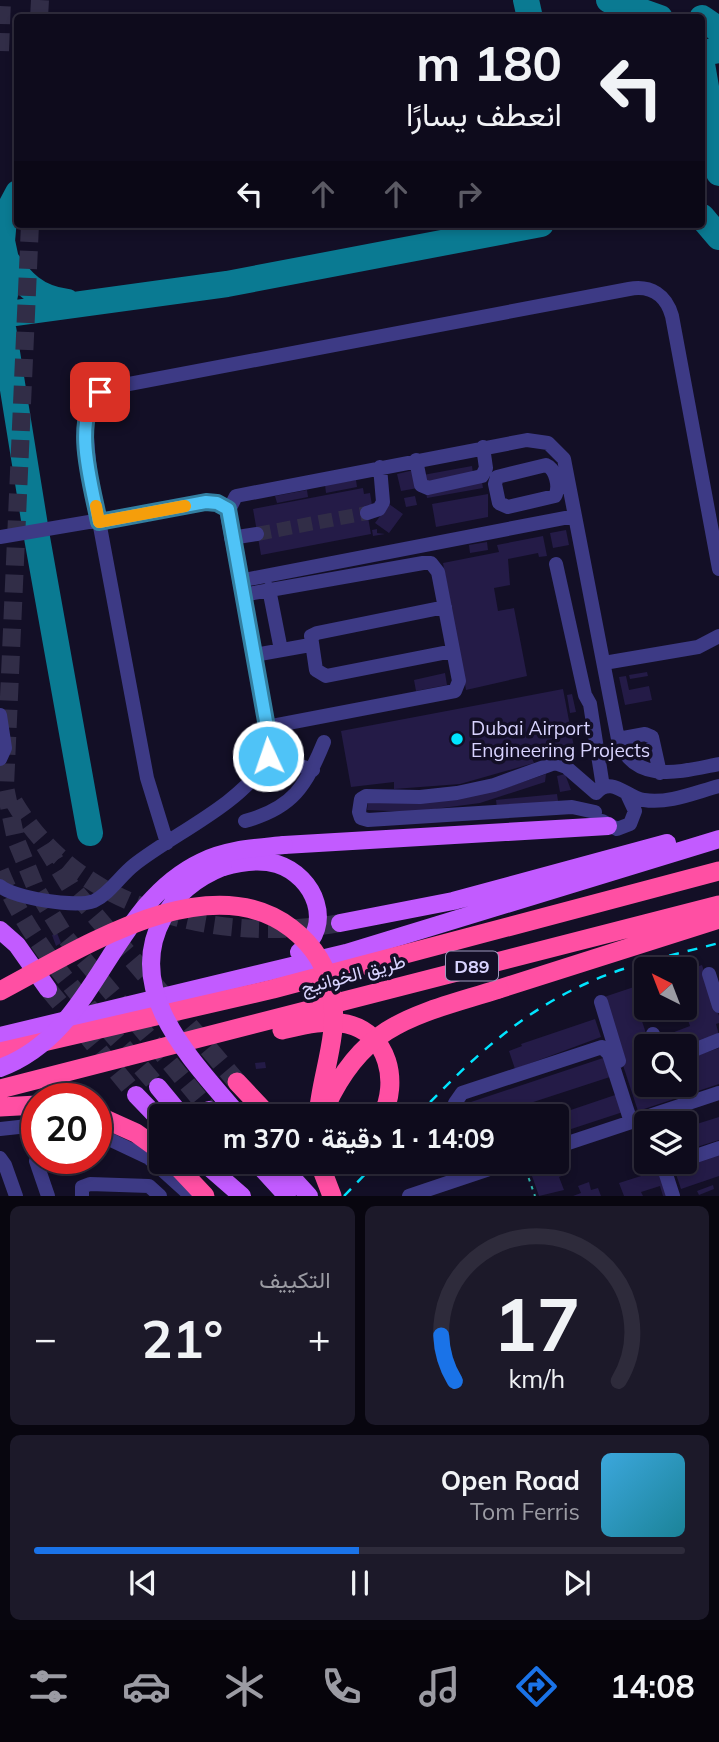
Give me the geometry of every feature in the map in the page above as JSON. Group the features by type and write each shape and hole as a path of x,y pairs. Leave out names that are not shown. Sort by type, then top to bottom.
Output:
{"highway":[{"name":"طريق الخوانيج","path":"0,1052 273,989 719,870"},
{"path":"0,991 103,938 175,911 221,904 265,913 285,924 311,947 323,965 331,987 333,1032 322,1104"},
{"name":"طريق الخوانيج","path":"0,1089 719,905"},
{"path":"327,1104 347,1067 385,1030 416,1016 719,919"},
{"path":"225,1031 266,1032 332,1022 359,1028 380,1048 391,1074 392,1089 387,1104"},
{"path":"237,1082 258,1104"},
{"path":"0,1107 21,1106"},
{"path":"112,1122 149,1143"},
{"path":"184,1174 205,1196"},
{"path":"323,1174 332,1196"}],"main road":[{"path":"0,1068 39,1047 59,1029 142,909 168,882 202,861 225,852 284,845 608,826"},
{"path":"340,923 453,901 663,844 719,838"},
{"path":"0,1036 346,953 719,838"},
{"path":"229,1104 163,1016 154,995 151,975 155,938 165,913 195,881 223,867 248,862 277,864 298,875 316,901 318,922 311,942 294,955 253,968 242,977"},
{"path":"0,930 18,944 48,989"},
{"path":"159,1087 172,1104"},
{"path":"136,1095 149,1109"},
{"path":"217,1174 243,1196"},
{"path":"230,1174 249,1196"},
{"path":"272,1174 299,1194"},
{"path":"286,1174 299,1194"}],"street":[{"path":"167,843 147,778 99,522 85,422 89,405 108,388 639,287 657,293 669,307 719,569"},
{"path":"0,886 20,896 90,902 104,894 134,865 208,817 256,774 268,756 267,727 231,538 228,509 236,496 483,447 532,440 548,443 564,459 618,739 633,762 660,773 719,764"},
{"path":"416,460 421,485 428,488 482,476 486,468 483,447"},
{"path":"368,513 379,509 383,502 380,467"},
{"path":"544,522 561,505 570,484"},
{"path":"0,537 206,502 217,503 228,509"},
{"path":"519,505 522,526"},
{"path":"241,588 575,516"},
{"path":"231,538 257,534"},
{"path":"241,588 269,589 427,562 438,572 445,607 459,684 455,691 267,727"},
{"path":"556,564 585,695 591,709 599,790 593,803 595,812 608,826 621,828 651,810 719,792"},
{"path":"269,589 281,650"},
{"path":"445,607 317,633 311,636 310,645 316,670 326,676 453,651"},
{"path":"604,663 698,647 719,636"},
{"path":"254,655 310,645"},
{"path":"0,715 5,748 0,758"},
{"path":"618,739 645,734 652,737 660,773"},
{"path":"245,821 262,816 292,799 313,770 324,742"},
{"path":"268,756 313,770"},
{"path":"595,812 572,807 368,820 361,818 359,812 361,799 366,796 428,796 466,791 512,779 550,764 566,767 599,790 617,787 635,806 633,821"},
{"path":"628,796 664,801 719,786"},
{"path":"709,974 719,1006"},
{"path":"601,1002 643,1111"},
{"path":"697,1049 719,1040"},
{"path":"456,1104 462,1093 602,1048 609,1054 641,1111"},
{"path":"670,1111 719,1093"},
{"path":"569,1143 634,1124"},
{"path":"0,1129 21,1127"},
{"path":"112,1141 149,1158 191,1196"},
{"path":"697,1156 719,1148"},
{"path":"0,1158 16,1196"},
{"path":"40,1174 48,1196"},
{"path":"408,1196 460,1174"},
{"path":"666,1174 673,1196"},
{"path":"82,1196 82,1187 90,1184 149,1186 160,1196"}],"path":[{"path":"527,1174 535,1196"}],"building":[{"path":"472,466 473,473 424,482 423,475"},
{"path":"414,470 418,488 401,491 397,474"},
{"path":"356,480 357,487 326,493 325,485"},
{"path":"482,482 483,488 427,498 426,492"},
{"path":"363,488 364,494 370,493 372,505 366,506 371,534 261,555 253,509"},
{"path":"307,490 308,497 277,503 275,496"},
{"path":"488,494 488,517 436,527 432,504"},
{"path":"415,496 417,505 406,507 404,498"},
{"path":"389,504 403,514 389,533 375,523"},
{"path":"377,529 377,533 385,534 373,536 372,530"},
{"path":"566,530 569,545 553,548 550,533"},
{"path":"543,536 547,556 539,557 538,553 508,559 510,585 494,588 498,611 514,608 527,676 466,690 443,563 499,552 497,545"},
{"path":"487,542 488,550 470,553 469,545"},
{"path":"647,672 648,676 630,679 629,675"},
{"path":"445,673 447,685 416,691 414,680"},
{"path":"626,676 629,690 649,686 652,700 625,705 619,677"},
{"name":"Dubai Airport Engineering Projects","path":"563,689 574,747 531,756 534,763 460,784 394,789 394,782 351,787 341,731"},
{"path":"572,694 576,712 570,713 567,695"},
{"path":"546,774 545,782 480,803 412,812 367,810 368,802 508,787"},
{"path":"565,774 571,790 560,792 557,776"},
{"path":"557,794 558,801 497,808 496,800"},
{"path":"57,933 61,943 56,946 52,935"},
{"path":"702,965 719,1016 719,1023 716,1024 719,1035 697,1042 697,1034 669,1034 690,1026 688,1020 697,1020 697,967"},
{"path":"634,987 634,1020 645,1020 642,1021 646,1034 634,1034 634,1097 680,1097 638,1111 601,998"},
{"path":"595,1019 601,1037 515,1069 509,1051 522,1046 521,1044"},
{"path":"719,1048 719,1084 697,1091 697,1056"},
{"path":"606,1057 613,1076 527,1104 465,1104"},
{"path":"265,1062 266,1068 256,1069 255,1063"},
{"path":"618,1094 623,1112 569,1130 569,1111"},
{"path":"719,1117 719,1140 697,1147 697,1124"},
{"path":"719,1153 719,1176 681,1189 676,1174 697,1174 697,1160"},
{"path":"567,1174 559,1177 564,1190 539,1196 532,1176"},
{"path":"640,1174 662,1174 669,1196 663,1196 660,1186 641,1192 643,1196 624,1196 619,1183 641,1176"},
{"path":"589,1182 591,1190 598,1188 601,1196 573,1196 581,1193 578,1186"},
{"path":"713,1185 714,1189 699,1195 697,1191"}],"taxiway":[{"path":"526,0 529,14"},
{"path":"609,0 649,14"},
{"path":"705,20 719,30"},
{"path":"705,52 719,50"},
{"path":"705,81 714,133 705,147"},
{"path":"714,133 719,173"},
{"path":"14,200 4,219 2,241 9,274 1,315 36,532 90,833"},
{"path":"705,221 719,237"},
{"path":"0,315 227,284 520,228"},
{"path":"5,258 30,288 46,297 67,302"}],"tunnel":[{"path":"0,51 2,0"},
{"path":"39,14 40,0"},
{"path":"30,228 5,787 16,840 37,891 66,938 204,1104"},
{"path":"257,534 367,513"},
{"path":"14,802 42,840 76,870 114,894 157,912 202,923 248,928 294,928 340,923"},
{"path":"45,845 70,886 237,1082"},
{"path":"0,871 14,902 50,958 158,1087"},
{"path":"48,989 136,1095"}],"railway":[{"path":"429,1104 494,1042 515,1025 561,996 618,971 719,943"},
{"path":"344,1196 365,1174"}],"slow traffic":[{"path":"96,506 99,522 185,506"}],"place":[{"name":"Dubai Airport Engineering Projects","path":"457,739"}],"route":[{"path":"100,392 85,414 90,473 99,522 206,502 217,503 228,509 270,742 268,756"}]}
